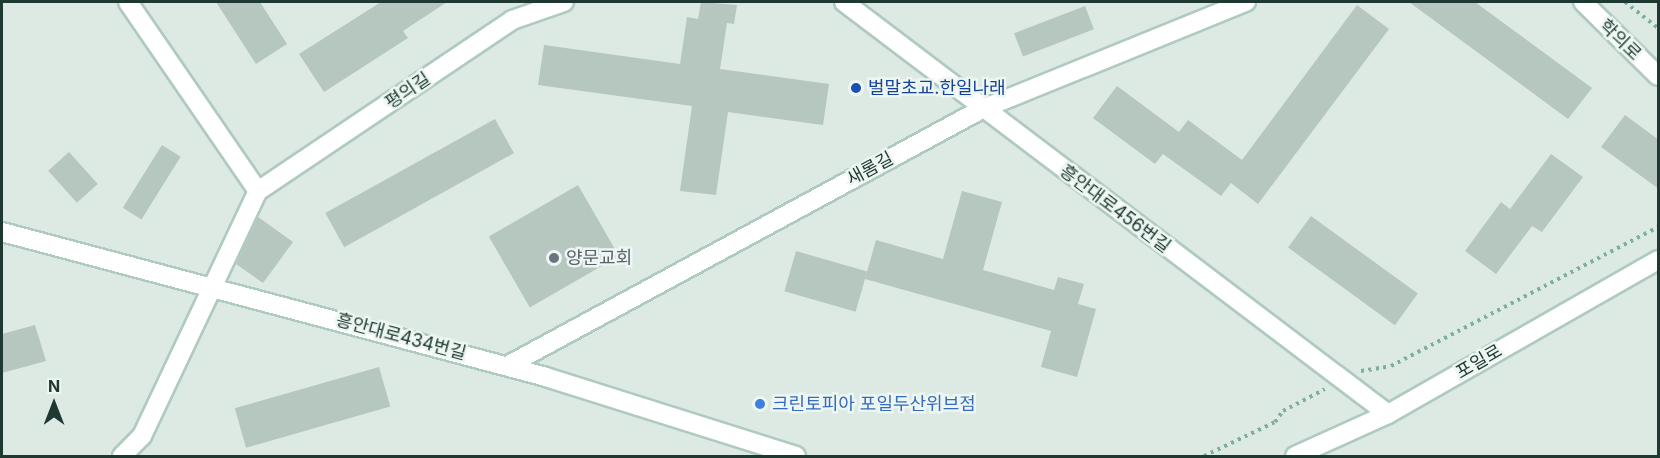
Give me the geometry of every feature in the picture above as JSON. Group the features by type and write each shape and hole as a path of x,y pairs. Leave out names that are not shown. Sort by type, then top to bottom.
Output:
{"street":[{"path":"122,456 142,436 258,191 128,2"},
{"name":"평의길","path":"258,191 512,20 564,2"},
{"name":"흥안대로456번길","path":"844,2 982,109 1388,414"},
{"name":"새롬길","path":"507,366 982,109 1246,2"},
{"name":"학의로","path":"1583,2 1659,76"},
{"name":"흥안대로434번길","path":"2,232 213,285 507,366 796,456"},
{"name":"포일로","path":"1295,456 1388,414 1659,260"}],"path":[{"path":"1625,2 1659,28"},
{"path":"1204,456 1275,422 1282,411 1343,380 1369,367 1391,366 1659,227"}],"building":[{"path":"216,2 260,2 287,44 256,64"},
{"path":"381,2 447,2 403,31 408,38 324,92 299,54"},
{"path":"701,2 737,5 734,24 727,23 720,69 829,84 823,125 728,112 716,195 680,191 692,106 538,85 544,45 680,64 687,17 698,19"},
{"path":"1409,2 1475,2 1592,88 1568,119"},
{"path":"1357,5 1389,29 1258,204 1231,183 1221,196 1163,154 1155,164 1093,118 1117,86 1179,132 1188,120 1242,160"},
{"path":"1085,6 1094,29 1023,57 1014,33"},
{"path":"1625,115 1659,140 1659,189 1601,147"},
{"path":"495,119 514,153 344,247 325,213"},
{"path":"162,145 181,157 141,219 123,208"},
{"path":"69,152 98,184 77,203 48,171"},
{"path":"1551,154 1583,177 1542,232 1532,226 1496,274 1465,251 1501,202 1510,209"},
{"path":"578,185 619,256 530,308 489,236"},
{"path":"962,191 1002,202 983,270 1054,290 1058,277 1084,284 1078,304 1096,309 1077,377 1041,367 1051,331 865,279 876,240 943,259"},
{"path":"1311,216 1418,294 1395,325 1288,248"},
{"path":"258,217 293,242 263,283 236,264"},
{"path":"796,251 867,271 856,312 784,291"},
{"path":"35,325 46,361 2,373 2,334"},
{"path":"379,367 390,406 246,448 235,408"}],"place":[{"name":"벌말초교.한일나래","path":"856,88"},
{"name":"양문교회","path":"554,258"},
{"name":"크린토피아 포일두산위브점","path":"760,404"}]}
